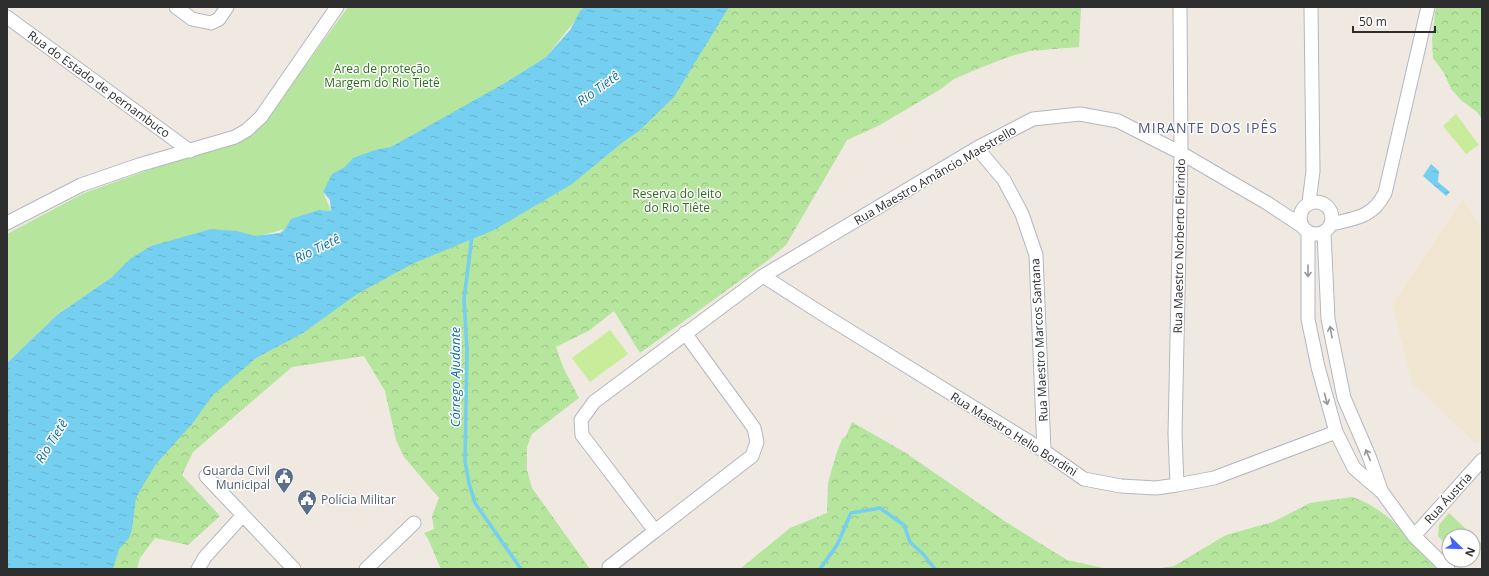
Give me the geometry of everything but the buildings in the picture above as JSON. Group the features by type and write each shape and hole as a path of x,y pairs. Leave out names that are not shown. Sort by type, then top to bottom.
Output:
{"street":[{"path":"7,11 10,7"},
{"path":"176,7 192,18 211,23 220,18 227,7"},
{"path":"7,223 81,185 139,165 235,137 247,130 261,117 337,7"},
{"name":"Rua Maestro Norberto Florindo","path":"1177,486 1175,434 1181,153 1180,7"},
{"path":"1311,7 1313,171 1317,205"},
{"path":"1305,229 1313,234 1366,215 1380,203 1385,193 1428,7"},
{"name":"Rua do Estado de pernambuco","path":"7,17 190,151"},
{"name":"Rua Maestro Amâncio Maestrello","path":"656,531 582,435 581,420 594,402 763,276 977,148 1033,119 1080,114 1118,121 1181,153 1267,203 1305,229"},
{"name":"Rua Maestro Marcos Santana","path":"977,148 1004,180 1022,214 1036,255 1044,451"},
{"name":"Rua Maestro Amâncio Maestrello","path":"1267,203 1289,207 1317,205 1366,215"},
{"path":"1317,205 1332,214 1328,228 1328,319 1344,398 1369,456 1382,492"},
{"path":"1317,205 1300,215 1305,229 1308,318 1318,367 1336,432 1354,468 1382,492 1414,536 1448,569"},
{"name":"Rua Maestro Helio Bordini","path":"763,276 824,316 1044,451 1084,479 1121,486 1156,488 1177,486 1214,478 1336,432"},
{"path":"609,567 752,456 757,442 754,428 685,333"},
{"name":"Rua Áustria","path":"1414,536 1482,460"},
{"path":"206,476 294,569"},
{"path":"198,569 205,557 243,515"},
{"path":"366,569 414,522"}],"shaded area":[{"path":"1463,199 1482,230 1482,438 1477,444 1412,383 1392,305"}],"green space":[{"name":"Area de proteção Margem do Rio Tietê","path":"348,7 586,7 546,57 323,192 331,211 319,210 285,229 112,277 57,315 7,363 7,234 84,193 250,134 260,128"},
{"name":"Reserva do leito do Rio Tiête","path":"713,7 1081,7 1079,47 1030,51 1008,57 975,70 954,79 941,89 878,126 847,140 786,245 767,261 640,353 614,311 590,330 556,347 563,367 579,398 532,434 527,447 527,470 532,488 590,569 441,569 424,533 434,529 432,516 439,498 404,457 396,440 385,391 364,356 292,367 193,452 182,475 220,516 188,545 155,538 140,558 137,569 96,569 127,448"},
{"path":"1436,7 1482,7 1482,119 1477,112 1462,101 1451,89 1444,73 1433,58 1432,38"},
{"path":"1456,114 1479,145 1466,154 1443,126"},
{"path":"610,330 628,354 590,382 572,358"},
{"path":"852,422 906,453 1006,522 1067,560 1108,569 740,569 790,528 827,513 828,483 842,439 846,436"},
{"path":"1352,497 1375,508 1385,515 1432,561 1436,569 1154,569 1174,566 1226,535 1273,522 1310,503"},
{"path":"1449,513 1465,528 1441,528 1441,539 1438,536 1439,525"}],"water":[{"name":"Rio Tietê","path":"585,7 729,7 674,97 639,131 623,142 572,184 494,230 414,263 357,294 303,333 256,358 213,395 192,424 156,464 145,482 136,498 132,529 129,538 119,549 113,569 7,569 7,363 57,315 112,277 130,259 151,246 211,229 237,231 255,236 280,233 285,229 291,219 319,210 331,211 330,200 323,192 332,174 345,167 353,158 375,150 391,147 505,83 546,57 570,30 580,11"},
{"path":"1431,164 1439,171 1438,182 1450,192 1446,196 1423,176"}],"waterway":[{"name":"Córrego Ajudante","path":"472,236 464,299 467,350 465,461 469,483 475,503 521,569"},
{"name":"Córrego Ajudante","path":"820,569 837,545 851,513 880,508 904,525 910,542 923,554 935,569"}],"place":[{"name":"Guarda Civil Municipal","path":"284,494"},
{"name":"Polícia Militar","path":"307,516"}],"district":[{"name":"MIRANTE DOS IPÊS","path":"1208,127"}]}
